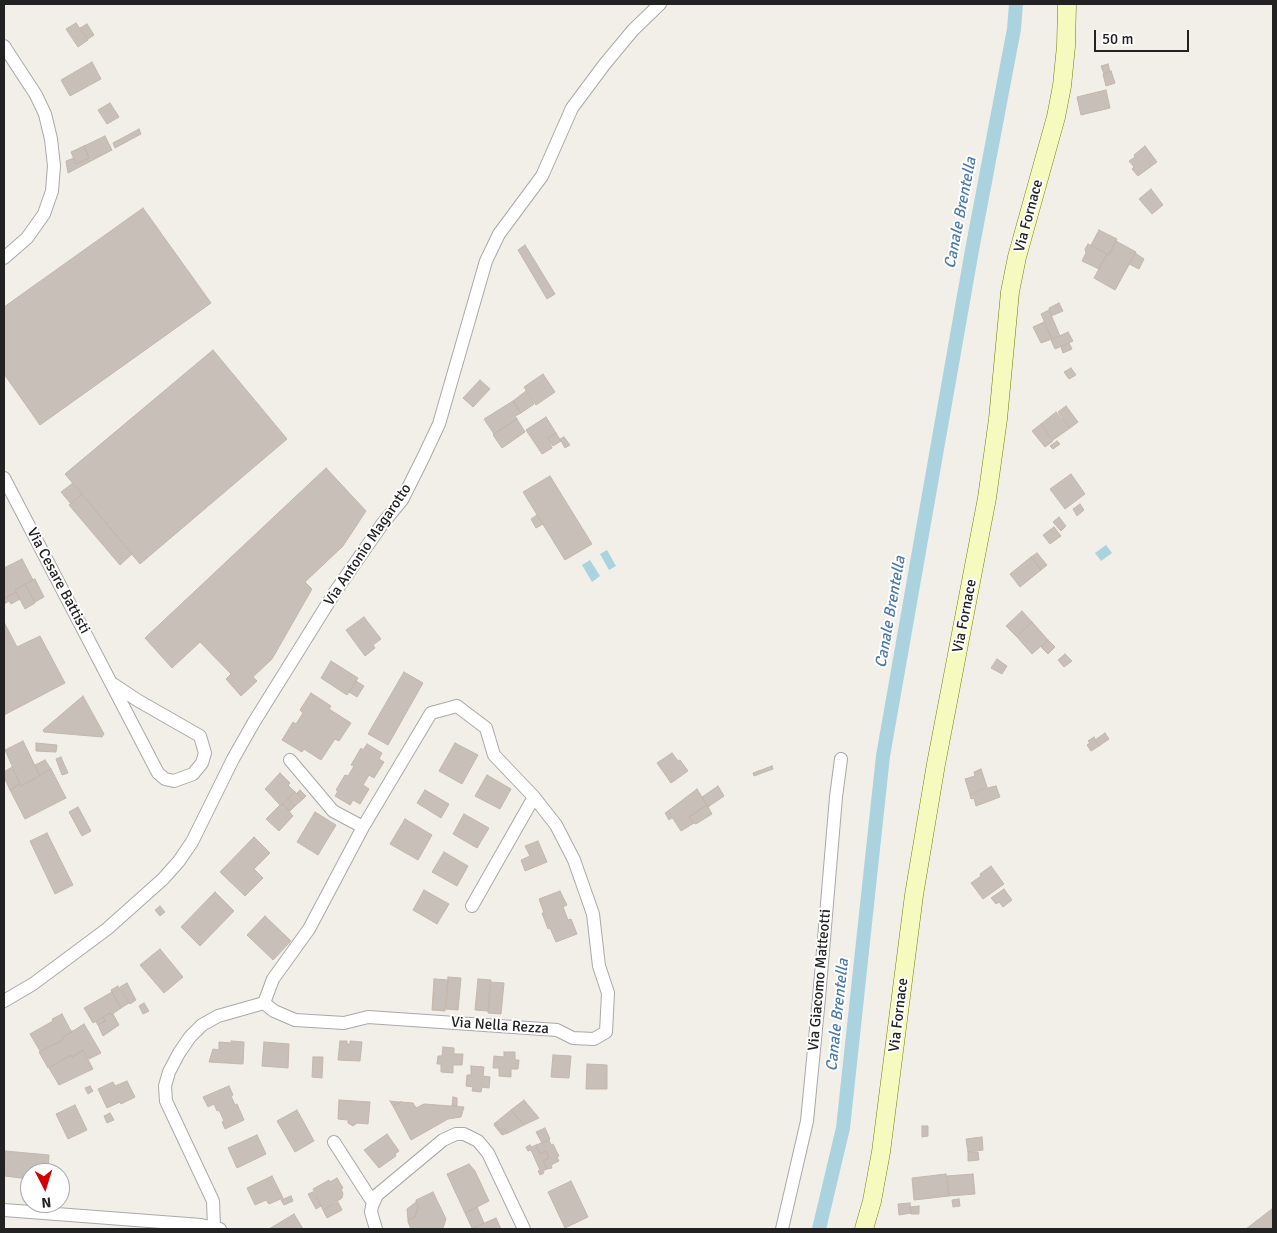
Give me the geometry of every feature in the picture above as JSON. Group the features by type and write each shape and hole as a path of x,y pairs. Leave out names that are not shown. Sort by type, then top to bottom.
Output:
{"street":[{"name":"Via Antonio Magarotto","path":"4,1001 40,979 107,929 163,879 192,842 233,759 254,722 335,592 383,523 402,500 439,424 486,260 499,234 542,176 572,108 627,36 660,4"},
{"name":"Via Fornace","path":"864,1229 872,1201 881,1152 914,895 934,773 987,498 998,418 1010,292 1020,248 1056,117 1065,56 1067,4"},
{"path":"4,46 36,95 45,114 51,139 54,166 52,191 44,214 27,238 4,258"},
{"name":"Via Cesare Battisti","path":"4,478 158,773 165,779 174,780 193,774 202,762 205,753 200,736 112,684"},
{"name":"Via Nella Rezza","path":"457,706 486,728 494,755 534,797 556,825 574,860 592,914 599,966 608,993 606,1032 594,1039 573,1038 557,1030 368,1017 344,1023 305,1021 295,1020 274,1011 264,1003 273,979 309,929 363,827 431,713 457,706"},
{"name":"Via Giacomo Matteotti","path":"782,1229 807,1121 841,759"},
{"path":"290,760 333,811 363,827"},
{"path":"472,906 534,797"},
{"path":"4,1210 217,1228 213,1201 166,1101 165,1086 169,1072 180,1053 190,1037 202,1025 218,1016 264,1003"},
{"path":"376,1229 371,1212 377,1195 443,1140 456,1134 464,1134 478,1141 488,1153 524,1229"},
{"path":"334,1142 370,1198 374,1200"}],"water":[{"path":"1106,545 1112,553 1101,561 1095,553"},
{"path":"607,550 616,566 609,570 600,554"},
{"path":"590,560 600,576 592,582 582,565"}],"building":[{"path":"76,23 88,40 78,47 66,29"},
{"path":"87,24 94,35 88,39 80,28"},
{"path":"92,62 101,79 70,96 61,80"},
{"path":"1108,64 1110,72 1104,74 1101,66"},
{"path":"1111,71 1115,83 1106,86 1103,74"},
{"path":"1106,90 1110,108 1081,115 1077,97"},
{"path":"110,103 119,117 107,124 98,110"},
{"path":"139,129 141,134 115,148 113,143"},
{"path":"105,136 112,150 68,173 66,161 74,158 76,164 89,158 84,146"},
{"path":"84,146 89,158 76,164 71,152"},
{"path":"1145,146 1157,162 1138,176 1132,169 1134,167 1129,161"},
{"path":"1151,189 1163,205 1152,214 1139,199"},
{"path":"143,208 211,303 40,425 4,374 4,307"},
{"path":"1099,230 1117,239 1109,255 1091,245"},
{"path":"1116,241 1136,252 1115,290 1094,278"},
{"path":"1088,244 1107,254 1099,269 1082,261"},
{"path":"525,245 555,294 547,299 518,250"},
{"path":"1135,253 1144,259 1139,269 1129,264"},
{"path":"1059,303 1063,311 1051,316 1049,308"},
{"path":"1049,310 1060,336 1052,339 1041,314"},
{"path":"1044,322 1052,339 1041,343 1033,327"},
{"path":"1068,332 1073,341 1055,349 1051,340"},
{"path":"1069,343 1072,349 1063,353 1061,347"},
{"path":"213,350 287,439 140,564 65,474"},
{"path":"1071,368 1076,375 1069,379 1064,372"},
{"path":"543,374 555,392 536,405 524,387"},
{"path":"480,380 490,389 473,407 463,398"},
{"path":"526,391 534,404 521,413 513,401"},
{"path":"513,401 521,413 515,416 517,419 494,434 484,419"},
{"path":"1066,406 1078,422 1070,428 1058,412"},
{"path":"1056,412 1070,428 1053,440 1041,424"},
{"path":"546,417 556,433 548,438 552,448 542,454 526,430"},
{"path":"517,419 525,432 502,448 493,435"},
{"path":"1041,424 1053,441 1045,447 1032,431"},
{"path":"556,433 561,441 553,446 548,438"},
{"path":"564,437 570,445 565,448 560,439"},
{"path":"1057,441 1060,444 1053,449 1050,446"},
{"path":"326,468 366,511 343,546 305,582 312,589 272,659 253,677 257,681 241,696 226,679 231,674 200,642 172,668 145,638"},
{"path":"1071,474 1085,494 1065,509 1050,489"},
{"path":"550,476 592,544 565,560 523,492"},
{"path":"73,483 82,494 71,504 61,492"},
{"path":"82,494 132,554 120,565 69,505"},
{"path":"1080,504 1084,510 1077,516 1073,509"},
{"path":"537,515 543,524 536,528 531,519"},
{"path":"1059,517 1066,526 1061,531 1053,522"},
{"path":"1054,527 1061,536 1050,544 1043,535"},
{"path":"1037,553 1047,565 1041,570 1031,557"},
{"path":"1031,557 1041,570 1020,587 1010,574"},
{"path":"22,559 33,580 4,599 4,568"},
{"path":"35,579 44,597 35,602 25,584"},
{"path":"25,584 35,603 25,609 15,590"},
{"path":"16,592 20,599 11,604 9,601 4,604 4,599"},
{"path":"1022,611 1032,622 1017,637 1006,626"},
{"path":"364,617 381,639 373,645 375,648 365,656 346,630"},
{"path":"1032,622 1048,640 1032,654 1017,637"},
{"path":"4,625 17,647 40,636 65,683 4,715"},
{"path":"1048,640 1055,647 1048,654 1041,647"},
{"path":"1065,654 1072,661 1064,667 1058,660"},
{"path":"997,659 1007,666 1002,674 991,668"},
{"path":"331,661 358,678 347,695 321,678"},
{"path":"404,672 423,683 388,745 368,734"},
{"path":"356,681 364,686 357,697 349,692"},
{"path":"311,693 331,706 329,709 351,723 339,741 335,739 321,760 304,749 302,752 282,740 293,722 296,724 303,713 300,710"},
{"path":"83,696 104,734 102,737 44,732 43,730"},
{"path":"1105,733 1109,739 1099,746 1095,740"},
{"path":"1094,737 1099,746 1091,751 1087,745 1090,743 1088,741"},
{"path":"23,741 40,776 21,786 5,750"},
{"path":"36,743 57,745 56,752 36,751"},
{"path":"455,743 478,755 462,784 439,771"},
{"path":"367,744 382,753 379,759 384,762 374,778 369,775 363,785 369,789 360,804 353,800 350,805 335,796 338,791 336,790 345,775 348,776 354,766 351,765 361,748 363,750"},
{"path":"672,753 688,771 671,783 657,763"},
{"path":"61,757 68,773 62,775 56,759"},
{"path":"45,760 51,769 39,775 35,765"},
{"path":"772,766 773,769 754,776 753,773"},
{"path":"12,767 20,784 10,790 4,777 4,772"},
{"path":"51,769 66,798 25,819 10,790"},
{"path":"981,769 987,787 970,795 965,779 975,776 974,772"},
{"path":"280,773 290,783 288,785 295,792 281,806 265,789"},
{"path":"487,775 511,789 500,809 475,796"},
{"path":"718,786 724,796 708,807 702,797"},
{"path":"996,786 1000,797 976,806 974,798 971,799 970,795 979,792 978,790"},
{"path":"697,789 707,805 689,817 694,823 681,831 668,811"},
{"path":"300,790 306,796 303,799 297,793"},
{"path":"425,790 449,804 441,818 417,803"},
{"path":"295,792 303,799 295,806 288,799"},
{"path":"288,799 295,806 290,811 283,804"},
{"path":"283,804 293,816 279,831 266,819"},
{"path":"707,805 712,814 696,824 694,823 689,817"},
{"path":"78,807 91,831 82,836 69,812"},
{"path":"668,811 673,817 669,820 665,813"},
{"path":"315,812 336,825 318,855 297,842"},
{"path":"464,814 489,828 477,848 453,834"},
{"path":"405,819 432,835 418,860 390,844"},
{"path":"47,833 73,885 55,894 30,841"},
{"path":"254,837 270,853 254,869 263,878 245,896 220,872"},
{"path":"538,841 547,862 525,871 521,860 530,856 525,846"},
{"path":"444,852 468,866 457,886 432,872"},
{"path":"991,866 1004,884 983,899 971,883"},
{"path":"1004,889 1012,900 1003,907 999,902 996,904 991,898"},
{"path":"424,890 449,904 437,924 413,910"},
{"path":"560,891 567,905 563,907 568,920 571,919 577,934 556,942 550,928 548,929 539,899"},
{"path":"215,892 234,911 200,946 181,927"},
{"path":"160,906 165,912 160,916 155,910"},
{"path":"265,916 291,941 273,960 247,935"},
{"path":"160,949 183,977 164,993 140,965"},
{"path":"448,977 461,978 458,1010 446,1009"},
{"path":"434,979 448,980 445,1011 432,1010"},
{"path":"478,979 491,980 488,1011 475,1010"},
{"path":"490,982 504,983 501,1014 488,1013"},
{"path":"127,983 136,1000 130,1004 120,987"},
{"path":"118,986 129,1003 121,1008 111,990"},
{"path":"112,992 121,1008 93,1023 84,1008"},
{"path":"144,1003 149,1011 143,1014 139,1006"},
{"path":"110,1013 111,1015 113,1014 119,1025 103,1036 98,1025 105,1021 103,1017"},
{"path":"62,1014 71,1031 73,1031 62,1038 63,1040 40,1051 30,1034"},
{"path":"103,1017 105,1021 98,1025 96,1022"},
{"path":"84,1024 101,1053 89,1059 83,1050 48,1068 39,1052 63,1040 62,1038"},
{"path":"231,1041 244,1042 243,1064 209,1062 213,1049 219,1050 219,1042 232,1043"},
{"path":"340,1041 347,1041 347,1044 350,1044 350,1041 362,1042 360,1061 338,1060"},
{"path":"264,1042 289,1044 288,1068 262,1066"},
{"path":"443,1047 454,1048 454,1054 463,1054 462,1065 453,1065 453,1073 441,1072 441,1064 437,1064 438,1056 442,1056"},
{"path":"83,1050 93,1069 59,1085 49,1068"},
{"path":"504,1052 515,1052 515,1060 519,1060 518,1069 511,1069 511,1077 499,1076 499,1068 493,1068 494,1056 504,1057"},
{"path":"553,1055 571,1056 569,1078 551,1077"},
{"path":"313,1057 323,1057 322,1078 312,1077"},
{"path":"587,1064 607,1065 607,1089 586,1089"},
{"path":"471,1066 484,1067 483,1076 490,1077 489,1088 482,1087 481,1092 472,1091 473,1087 466,1086 467,1075 471,1075"},
{"path":"127,1081 135,1097 107,1108 98,1089 113,1082 115,1086"},
{"path":"90,1086 93,1091 88,1094 85,1088"},
{"path":"229,1086 233,1095 231,1096 244,1120 225,1129 219,1110 217,1111 214,1104 208,1107 203,1097"},
{"path":"453,1097 457,1098 457,1106 452,1106"},
{"path":"339,1100 370,1102 368,1124 357,1123 353,1126 348,1123 348,1120 338,1119"},
{"path":"524,1100 539,1118 524,1125 511,1110"},
{"path":"390,1101 399,1102 401,1102 393,1106"},
{"path":"401,1102 413,1103 416,1108 424,1104 464,1107 461,1117 448,1119 411,1140 393,1106"},
{"path":"75,1105 87,1130 68,1139 56,1114"},
{"path":"297,1110 314,1141 295,1152 277,1121"},
{"path":"511,1110 524,1125 508,1133 504,1128 501,1131 495,1123"},
{"path":"110,1113 114,1120 107,1123 104,1116"},
{"path":"495,1123 501,1131 504,1128 508,1133 502,1135 494,1125"},
{"path":"922,1126 928,1126 928,1136 922,1137"},
{"path":"545,1128 550,1139 542,1143 536,1132"},
{"path":"387,1134 399,1151 395,1154 396,1156 379,1168 364,1150"},
{"path":"257,1135 266,1154 237,1168 228,1148"},
{"path":"982,1137 983,1150 968,1152 966,1139"},
{"path":"549,1140 559,1156 557,1157 559,1161 551,1165 552,1168 547,1169 543,1161 549,1158 546,1151 540,1154 536,1145"},
{"path":"530,1145 531,1147 536,1145 540,1154 546,1151 549,1158 543,1161 547,1169 540,1175 538,1171 540,1170 531,1150 528,1151 526,1147"},
{"path":"5,1151 49,1155 49,1163 20,1163 20,1178 4,1176"},
{"path":"968,1152 978,1152 979,1160 968,1161"},
{"path":"469,1164 475,1171 489,1201 465,1213 447,1174"},
{"path":"946,1174 949,1196 914,1200 912,1178"},
{"path":"973,1174 975,1194 949,1196 947,1176"},
{"path":"272,1176 283,1198 269,1204 266,1200 255,1205 247,1188"},
{"path":"337,1178 343,1188 341,1189 342,1198 323,1210 313,1189 329,1180 330,1182"},
{"path":"571,1181 588,1217 565,1228 548,1192"},
{"path":"313,1192 321,1206 316,1209 308,1194"},
{"path":"433,1192 446,1219 443,1228 411,1229 408,1220 415,1217 418,1207 416,1200"},
{"path":"291,1196 293,1201 284,1205 281,1200"},
{"path":"959,1199 960,1206 953,1207 952,1200"},
{"path":"338,1202 342,1210 327,1218 323,1210"},
{"path":"416,1202 418,1207 415,1217 408,1220 407,1209"},
{"path":"910,1203 911,1213 899,1215 898,1204"},
{"path":"919,1206 919,1214 911,1214 910,1207"},
{"path":"477,1207 484,1223 472,1228 465,1213"},
{"path":"1272,1209 1273,1229 1246,1229"},
{"path":"294,1214 303,1229 269,1229"},
{"path":"496,1218 501,1229 473,1228"}],"waterway":[{"name":"Canale Brentella","path":"819,1229 843,1128 883,756 972,250 1014,29 1016,4"}]}
